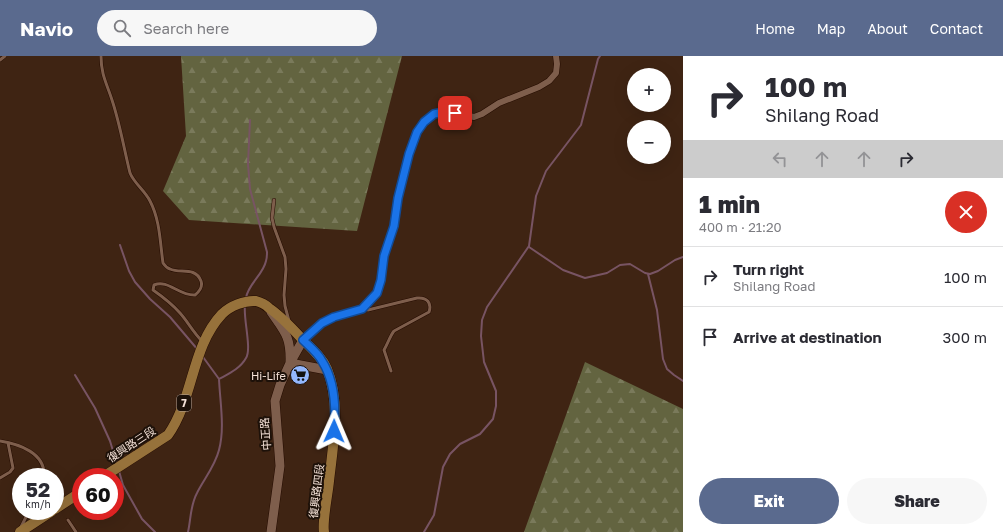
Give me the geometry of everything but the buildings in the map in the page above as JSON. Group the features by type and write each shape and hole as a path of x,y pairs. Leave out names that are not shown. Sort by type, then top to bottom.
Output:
{"main road":[{"name":"復興路四段","path":"248,302 257,301 281,316 322,359 327,370 333,390 335,420 324,532"},
{"name":"復興路三段","path":"117,468 168,435 175,425 203,342 212,326 224,312 236,305 248,302"},
{"path":"20,532 38,520"}],"street":[{"path":"303,340 322,323 334,317 362,309 377,293 381,280 384,256 394,226 398,198 409,154 417,132 424,122 434,114 443,112 474,117 482,114 499,103 539,87 549,81 556,73 556,56"},
{"path":"267,306 288,338 290,363 327,370"},
{"name":"中正路","path":"271,532 280,466 275,402 280,385 303,340"}],"lane":[{"path":"0,60 5,56"},
{"path":"100,56 101,69 112,100 131,177 144,191 154,210 159,227 163,263 171,270 192,272 197,275 202,286 195,295 181,293 163,283 154,285 153,290 167,300 203,342"},
{"path":"274,200 272,218 285,257 286,269 284,295 285,306 291,326"},
{"path":"362,309 368,310 423,297 426,299 430,308 429,312 394,331 391,335 390,340 384,350 391,371"},
{"path":"0,442 8,443 30,451 37,457 42,468"},
{"path":"0,478 10,472 13,468 8,443"},
{"path":"20,532 24,520"},
{"path":"68,520 76,532"}],"green space":[{"path":"181,56 402,56 357,231 189,220 163,191 186,136"},
{"path":"585,362 683,409 683,532 524,532"}],"waterway":[{"path":"424,532 434,515 443,467 450,454 460,444 480,434 493,419 496,406 496,391 484,362 481,336 482,320 487,307 529,246 536,196 546,171 581,125 600,56"},
{"path":"246,298 247,293 262,271 267,254 250,189 248,164 250,120"},
{"path":"120,245 129,271 135,282 150,299 170,317 198,350"},
{"path":"529,247 563,270 585,278 607,273 620,265 630,264 645,273 650,274 683,257"},
{"path":"648,274 657,310 663,359 667,369 683,381"},
{"path":"188,532 195,498 215,462 221,442 222,415 219,379 234,371 241,365 248,354 245,305"},
{"path":"203,357 219,379"},
{"path":"75,375 95,408 110,441 117,464"},
{"path":"124,487 142,519 155,532"}],"place":[{"name":"Hi-Life","path":"300,375"}],"route":[{"path":"334,431 335,420 333,390 327,370 322,359 303,340 322,323 334,317 362,309 377,293 381,280 384,256 394,226 398,198 409,154 417,132 424,122 434,114 443,112 455,113"}]}
